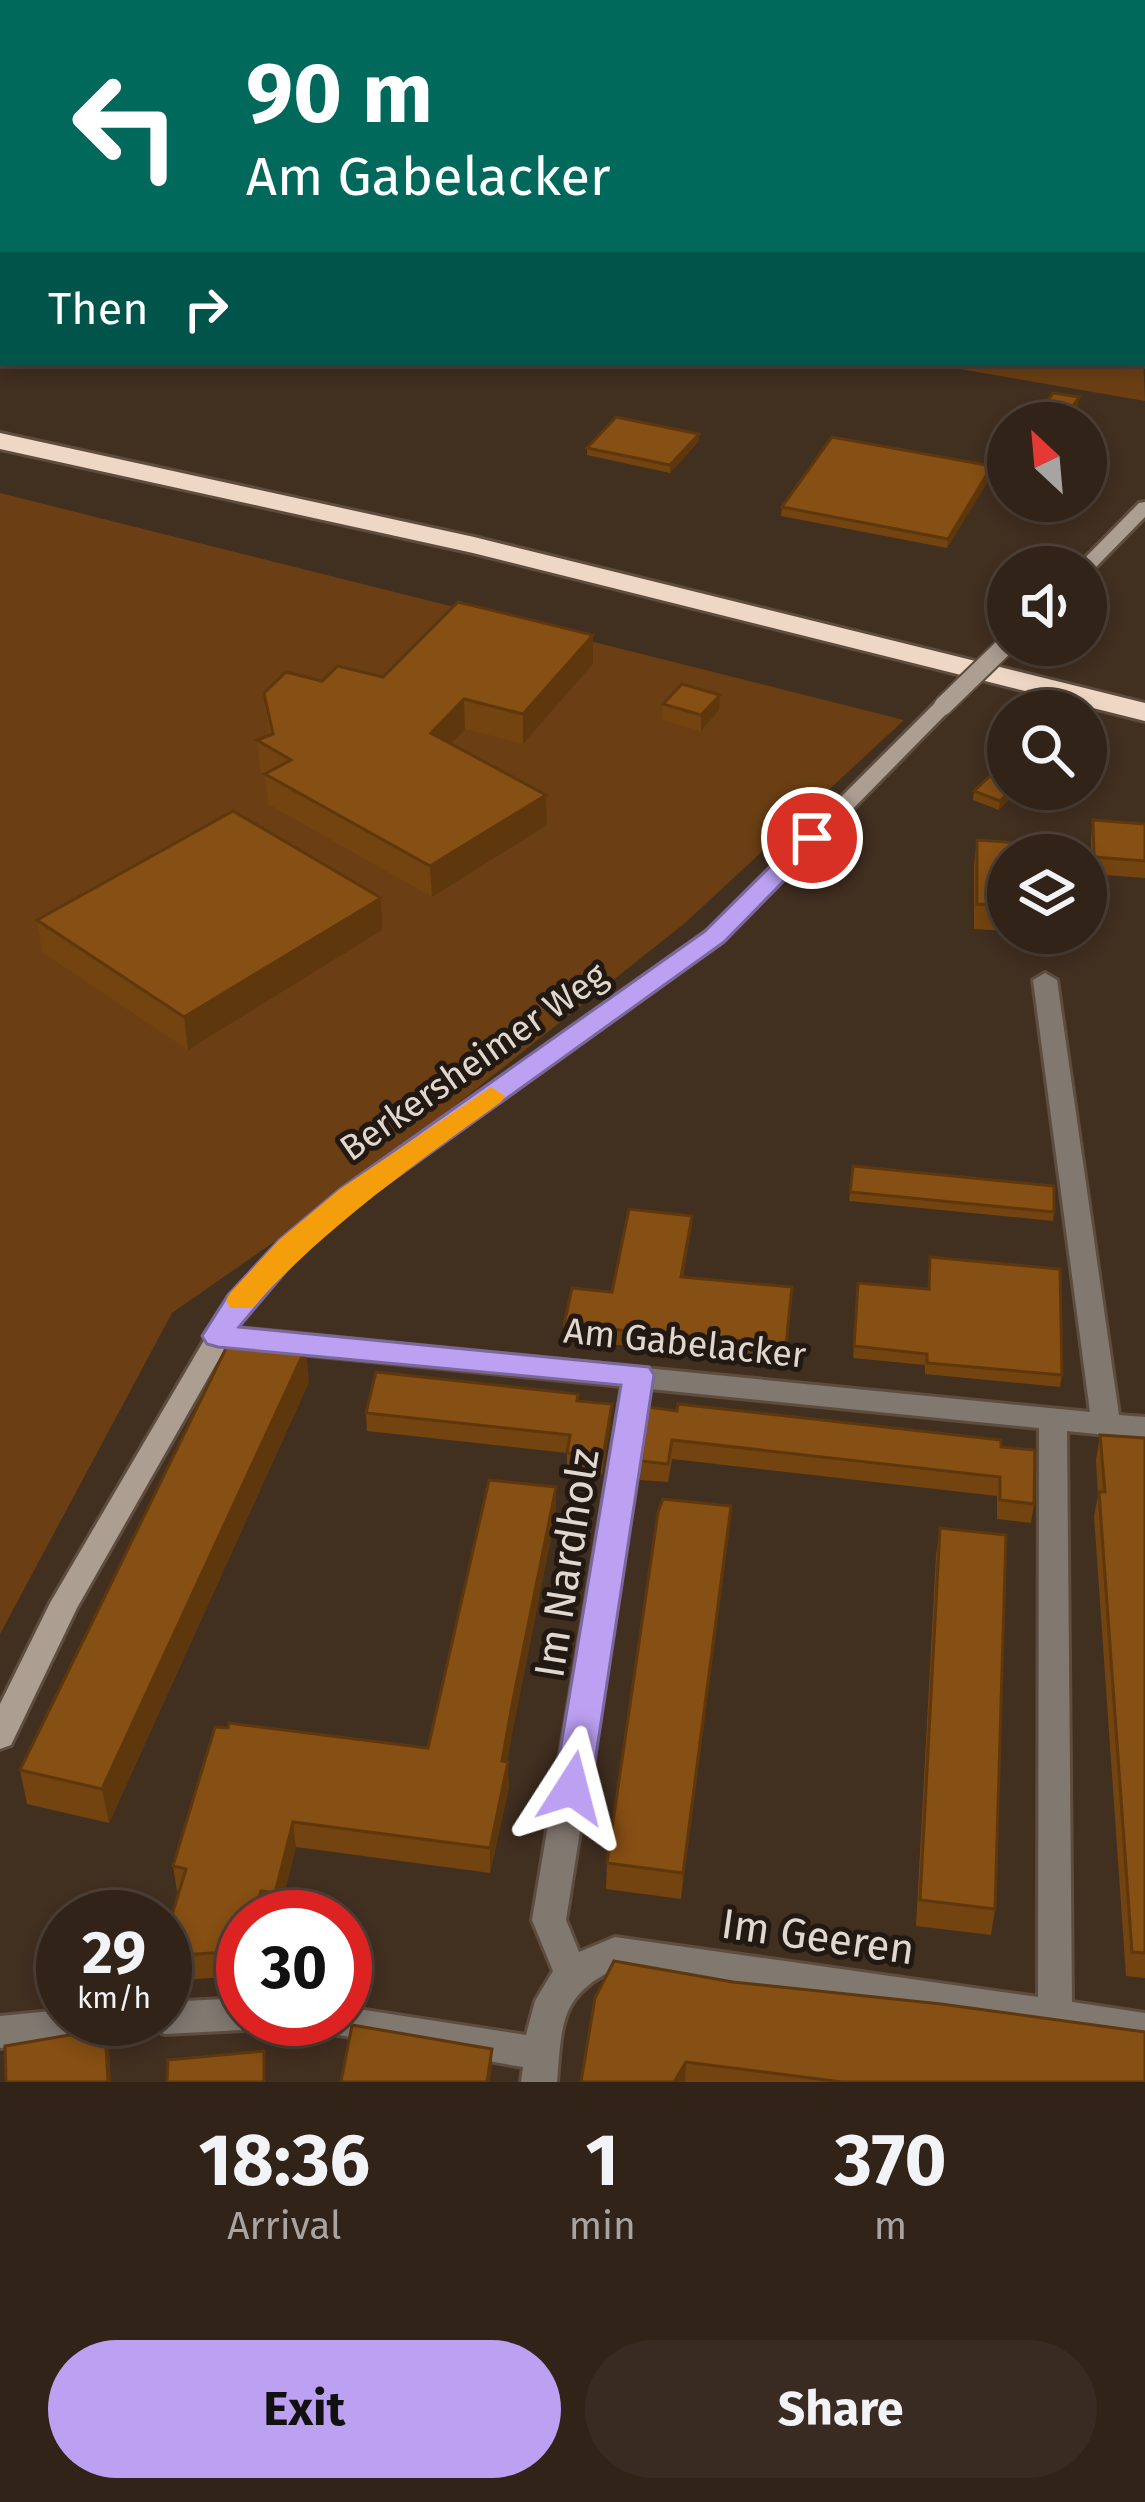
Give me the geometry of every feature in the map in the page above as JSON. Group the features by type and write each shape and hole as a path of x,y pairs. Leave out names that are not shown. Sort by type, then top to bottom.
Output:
{"highway":[{"path":"0,420 618,554 1145,686"},
{"path":"0,441 474,544 1145,712"}],"street":[{"path":"1106,546 1145,507"},
{"name":"Berkersheimer Weg","path":"0,1736 65,1603 218,1336 239,1303 290,1247 350,1196 715,936 987,663"},
{"path":"1045,980 1106,1425"},
{"name":"Am Gabelacker","path":"218,1336 1145,1428"},
{"name":"Im Nardholz","path":"573,1973 549,1920 638,1375"},
{"path":"1053,1419 1055,2017"},
{"name":"Im Geeren","path":"573,1973 615,1952 1145,2029"},
{"path":"372,2030 540,2068 551,1995 573,1973"},
{"path":"0,2032 36,2029"}],"shaded area":[{"path":"942,366 1143,366 1145,401"},
{"path":"0,493 904,720 685,923 350,1189 172,1313 0,1634"}],"building":[{"path":"1053,393 1079,397 1076,402 1047,402"},
{"path":"616,417 699,434 670,465 587,448"},
{"path":"832,437 987,465 987,474 948,539 782,507"},
{"path":"458,602 593,635 523,714 464,699 431,733 546,795 430,866 265,774 291,760 257,740 273,734 264,693 286,672 322,681 338,666 383,677"},
{"path":"682,684 720,695 701,715 663,704"},
{"path":"987,779 987,796 974,791"},
{"path":"233,811 381,898 184,1017 37,920"},
{"path":"1093,820 1145,824 1145,861 1107,858 1107,834 1093,834"},
{"path":"977,840 987,841 987,905 977,904"},
{"path":"853,1166 1054,1186 1054,1212 850,1192"},
{"path":"629,1209 692,1216 681,1277 792,1287 786,1345 564,1325 572,1288 612,1292"},
{"path":"930,1257 1060,1269 1062,1375 927,1363 927,1354 854,1346 858,1283 929,1289"},
{"path":"230,1340 306,1348 102,1789 20,1770"},
{"path":"376,1372 578,1394 577,1401 612,1404 603,1456 567,1453 570,1435 366,1413"},
{"path":"678,1404 1001,1440 1001,1447 1035,1450 1034,1504 1000,1500 1000,1477 672,1440 668,1464 641,1461 649,1407 677,1411"},
{"path":"1100,1435 1145,1438 1145,1953 1132,1952 1099,1492 1105,1492"},
{"path":"489,1480 556,1487 513,1700 502,1761 508,1762 490,1848 293,1822 276,1890 216,1890 216,1953 192,1954 192,1890 180,1890 186,1869 173,1866 215,1727 228,1728 229,1723 428,1748"},
{"path":"663,1499 731,1506 683,1873 607,1863"},
{"path":"940,1528 1006,1535 995,1909 920,1900"},
{"path":"614,1961 733,1982 1145,2032 1145,2082 842,2082 686,2062 674,2082 581,2082 595,1998"},
{"path":"372,2028 492,2049 487,2082 341,2082 348,2046 372,2046"},
{"path":"36,2041 36,2046 106,2046 108,2082 6,2082 5,2046"},
{"path":"264,2051 264,2082 167,2082 168,2060"}],"slow traffic":[{"path":"241,1300 290,1247 350,1196 491,1096"}],"route":[{"path":"572,1788 638,1375 218,1336 239,1303 290,1247 350,1196 715,936 812,838"}]}
